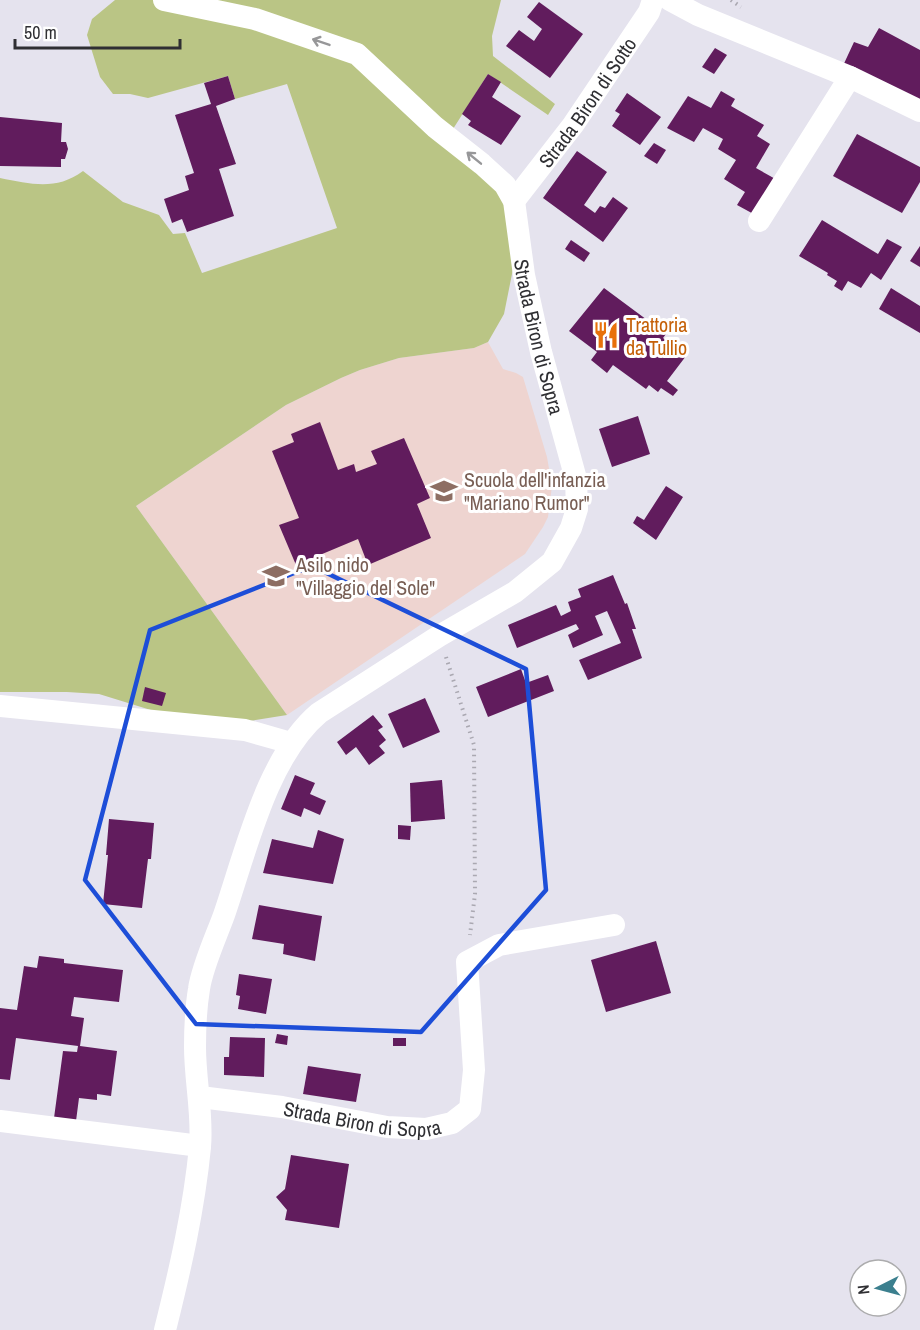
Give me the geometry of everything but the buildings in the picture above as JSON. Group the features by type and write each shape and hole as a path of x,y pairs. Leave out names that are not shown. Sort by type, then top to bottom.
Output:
{"street":[{"name":"Strada Biron di Sopra","path":"164,0 255,19 357,54 435,127 505,185 514,201 524,275 541,352 576,479 577,509 571,528 552,562 515,592 439,636 320,713 304,726 291,743 273,778 257,817 199,987 195,1048 200,1097 200,1146 188,1233 165,1330"},
{"name":"Strada Biron di Sotto","path":"514,201 573,124 649,12 653,0"},
{"path":"670,0 698,15 850,77 920,111"},
{"path":"759,221 850,77"},
{"path":"0,706 245,730 291,743"},
{"path":"467,962 499,945 614,925"},
{"name":"Strada Biron di Sopra","path":"200,1097 282,1107 387,1127 426,1129 452,1123 470,1109 474,1070 467,962"},
{"path":"0,1121 200,1146"}],"path":[{"path":"439,636 474,745 475,894 467,962"}],"highlighted area":[{"path":"312,566 526,669 546,890 421,1032 196,1024 85,880 150,630"}],"shaded area":[{"path":"488,342 503,369 523,377 547,457 552,486 548,517 543,527 525,554 287,715 136,506 286,405 341,378 399,358 474,348"}],"green space":[{"path":"115,0 501,0 492,36 493,56 555,104 548,115 488,74 453,129 505,185 514,264 504,314 488,342 474,348 399,358 341,378 286,405 136,506 287,715 249,721 167,715 99,694 0,692 0,178 33,184 53,184 83,171 123,202 159,215 173,234 185,233 202,273 337,228 287,84 235,99 228,76 148,98 130,94 113,94 100,77 87,35 92,19"}],"place":[{"name":"Trattoria da Tullio","path":"606,335"},
{"name":"Scuola dell'infanzia \"Mariano Rumor\"","path":"444,491"},
{"name":"Asilo nido \"Villaggio del Sole\"","path":"276,576"}]}
